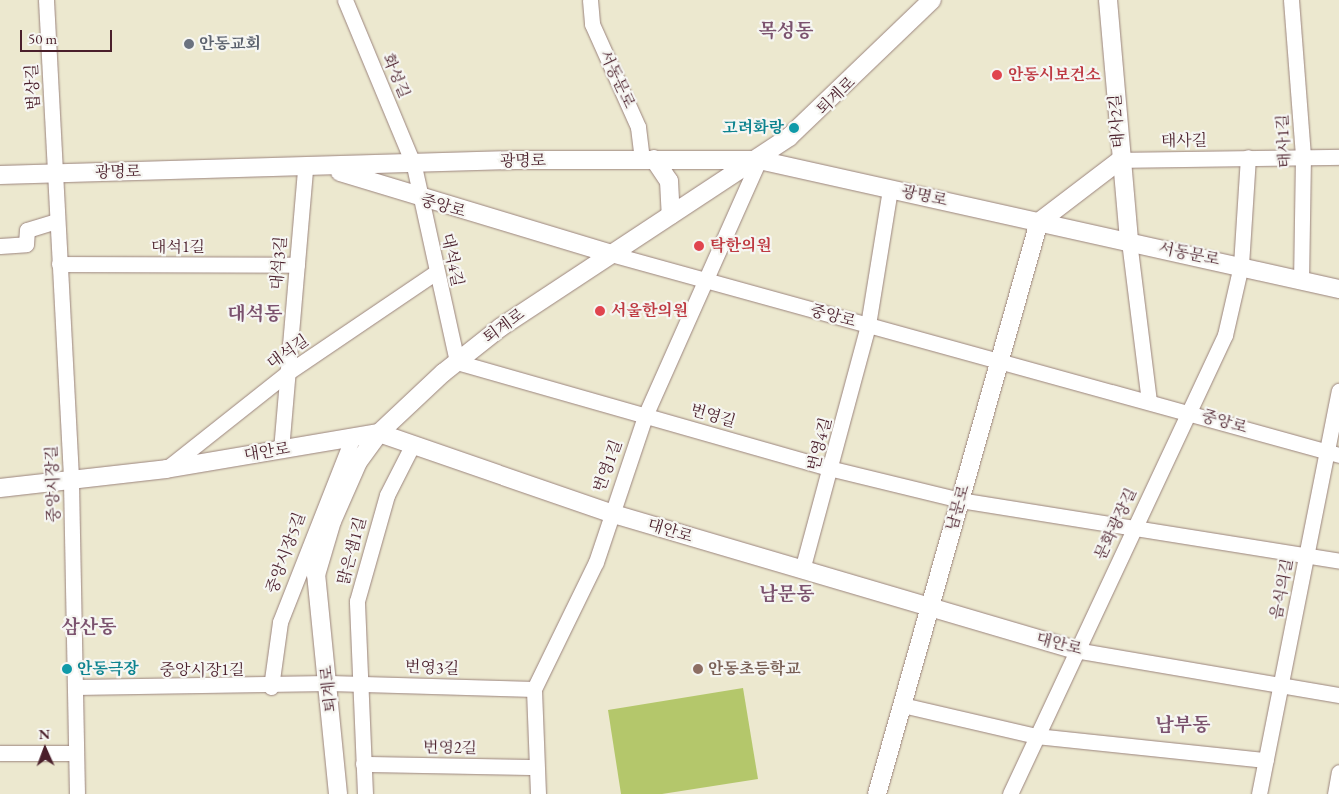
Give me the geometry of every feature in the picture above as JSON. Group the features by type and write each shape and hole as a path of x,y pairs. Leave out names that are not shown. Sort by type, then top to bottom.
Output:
{"street":[{"name":"법상길","path":"46,0 54,173"},
{"name":"화성길","path":"345,0 414,166"},
{"name":"서동문로","path":"590,0 592,24 638,127 648,159"},
{"name":"퇴계로","path":"338,794 329,683 316,575 332,521 358,462 380,434 457,362 611,254 759,160 811,119 932,0"},
{"name":"태사2길","path":"1108,0 1120,160 1130,241"},
{"name":"태사1길","path":"1291,0 1303,156 1301,280"},
{"path":"1241,265 1248,157"},
{"name":"태사길","path":"1120,160 1339,157"},
{"name":"광명로","path":"0,175 330,169 648,159 759,160 1039,222"},
{"path":"648,159 669,181 672,216"},
{"name":"번영1길","path":"538,794 534,689 596,562 610,512 645,416 759,160"},
{"path":"1039,222 1120,160"},
{"name":"대석4길","path":"414,166 457,362"},
{"name":"대석3길","path":"281,450 304,168"},
{"name":"중앙로","path":"330,169 421,200 611,254 1333,453"},
{"name":"중앙시장길","path":"54,173 71,482 77,794"},
{"path":"868,325 890,189"},
{"path":"0,246 26,244 27,230 57,221"},
{"name":"서동문로","path":"1039,222 1241,265 1339,289"},
{"name":"남문로","path":"877,794 1039,222"},
{"path":"1130,241 1149,402"},
{"name":"대석1길","path":"59,264 296,265"},
{"name":"문화광장길","path":"1010,794 1075,650 1225,335 1241,265"},
{"name":"대석길","path":"166,468 288,373 436,272"},
{"name":"번영4길","path":"802,570 832,468 868,325"},
{"name":"번영길","path":"457,362 832,468 960,500 1339,561"},
{"name":"음식의길","path":"1260,794 1306,556 1333,453 1339,391"},
{"name":"대안로","path":"0,488 71,482 380,434 610,512 1075,650 1339,695"},
{"name":"중앙시장5길","path":"270,686 280,622 352,438"},
{"name":"맑은샘1길","path":"365,794 357,601 365,559 387,495 414,444"},
{"name":"번영3길","path":"329,683 534,689"},
{"name":"중앙시장1길","path":"75,688 270,686 329,683"},
{"path":"902,705 1036,736 1266,760"},
{"path":"0,753 76,753"},
{"name":"번영2길","path":"364,764 536,767"},
{"path":"1334,794 1339,772"}],"green space":[{"path":"743,688 758,779 662,794 621,794 608,710"}],"place":[{"name":"안동교회","path":"189,44"},
{"name":"안동시보건소","path":"997,75"},
{"name":"고려화랑","path":"794,128"},
{"name":"탁한의원","path":"699,246"},
{"name":"서울한의원","path":"600,311"},
{"name":"안동극장","path":"67,669"},
{"name":"안동초등학교","path":"698,669"}],"district":[{"name":"목성동","path":"786,31"},
{"name":"대석동","path":"255,314"},
{"name":"남문동","path":"787,594"},
{"name":"삼산동","path":"89,627"},
{"name":"남부동","path":"1183,725"}]}
